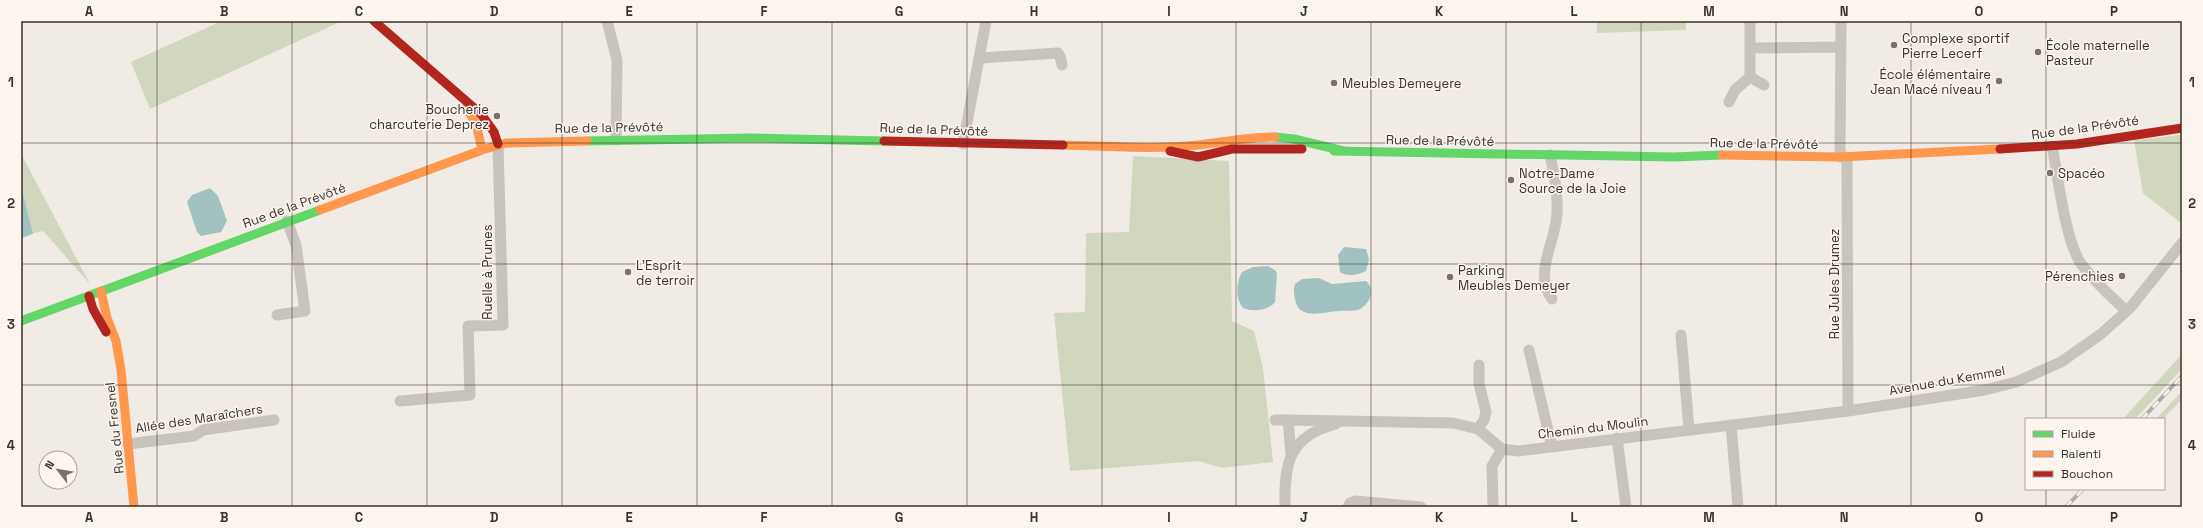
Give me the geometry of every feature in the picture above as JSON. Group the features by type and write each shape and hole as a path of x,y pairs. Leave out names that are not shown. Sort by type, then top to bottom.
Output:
{"street":[{"path":"374,21 481,114 494,132 498,144"},
{"path":"607,21 617,60 616,140"},
{"path":"964,144 981,58 986,21"},
{"path":"1729,102 1734,90 1750,77 1750,21"},
{"name":"Rue Jules Drumez","path":"1841,21 1848,411"},
{"path":"1751,48 1841,47"},
{"path":"981,58 1058,53 1062,66"},
{"path":"422,64 472,117 482,150"},
{"path":"1750,77 1764,85"},
{"name":"Rue de la Prévôté","path":"21,321 287,221 498,144 515,142 751,138 937,141 964,144 1149,147 1192,157 1203,157 1224,150 1246,148 1674,157 1844,157 2052,146 2182,128"},
{"name":"Ruelle à Prunes","path":"400,401 470,395 468,326 503,325 498,144"},
{"path":"2052,146 2074,252 2086,269 2126,311"},
{"path":"1550,155 1556,192 1557,212 1544,278 1546,288 1552,299"},
{"path":"277,315 305,311 296,245 287,221"},
{"name":"Avenue du Kemmel","path":"1689,429 1848,411 1985,390 2025,379 2078,352 2101,334 2126,311 2182,243"},
{"name":"Rue du Fresnel","path":"95,293 96,315 116,346"},
{"name":"Rue du Fresnel","path":"95,293 116,346 121,370 134,507"},
{"path":"1681,335 1689,429"},
{"path":"1529,350 1552,447"},
{"path":"1478,429 1484,420 1486,412 1479,384 1479,365"},
{"name":"Allée des Maraîchers","path":"128,444 194,436 203,430 274,420"},
{"path":"1275,420 1454,423 1478,429 1502,449 1492,466 1493,507"},
{"path":"1288,420 1291,455"},
{"path":"1284,507 1285,476 1291,455 1298,444 1311,433 1351,422"},
{"path":"1731,425 1738,507"},
{"name":"Chemin du Moulin","path":"1502,449 1512,451 1552,447 1689,429"},
{"path":"1617,438 1626,507"},
{"path":"1348,507 1350,503 1356,501 1386,506 1421,507"}],"green space":[{"path":"222,21 342,21 150,109 131,62"},
{"path":"1597,21 1686,21 1686,30 1597,33"},
{"path":"2182,135 2182,224 2143,193 2134,140"},
{"path":"21,154 90,284 43,231 21,236"},
{"path":"1133,156 1229,161 1232,321 1254,331 1263,368 1273,462 1222,468 1199,461 1070,471 1054,313 1085,312 1086,233 1129,232"},
{"path":"2182,354 2182,369 2136,418 2124,418"},
{"path":"2182,391 2182,399 2164,418 2157,418"}],"water":[{"path":"21,186 33,234 21,238"},
{"path":"210,188 218,196 227,221 221,232 201,236 197,232 187,202 192,195"},
{"path":"1344,247 1366,249 1369,259 1366,271 1353,275 1346,275 1340,272 1338,255"},
{"path":"1268,266 1276,271 1277,274 1275,302 1272,305 1260,310 1243,308 1240,304 1237,290 1238,281 1242,272 1253,267"},
{"path":"1319,278 1332,284 1366,281 1371,288 1369,300 1364,307 1357,310 1312,314 1306,313 1297,306 1294,293 1295,284 1302,279"}],"railway":[{"path":"2143,418 2182,376"},
{"path":"2066,507 2082,490"}],"traffic: fast":[{"path":"1275,137 1294,139 1344,151"},
{"path":"587,141 751,138 884,141"},
{"path":"1334,151 1674,157 1722,155"},
{"path":"21,321 320,210"}],"traffic: slow":[{"path":"466,108 476,123 482,150"},
{"path":"1063,145 1165,147 1275,137"},
{"path":"320,210 482,150 506,143 587,141"},
{"path":"1722,155 1840,157 2000,149"},
{"path":"101,291 107,318 116,341 121,370 134,507"}],"traffic: jam":[{"path":"374,21 481,114 494,132 498,144"},
{"path":"2000,149 2077,144 2182,128"},
{"path":"884,141 1063,145"},
{"path":"1170,151 1198,157 1232,149 1302,149"},
{"path":"89,296 93,309 106,332"}],"place":[{"name":"Complexe sportif Pierre Lecerf","path":"1894,45"},
{"name":"École maternelle Pasteur","path":"2038,52"},
{"name":"École élémentaire Jean Macé niveau 1","path":"1999,81"},
{"name":"Meubles Demeyere","path":"1334,83"},
{"name":"Boucherie charcuterie Deprez","path":"497,116"},
{"name":"Spacéo","path":"2050,173"},
{"name":"Notre-Dame Source de la Joie","path":"1511,180"},
{"name":"L'Esprit de terroir","path":"628,272"},
{"name":"Pérenchies","path":"2122,276"},
{"name":"Parking Meubles Demeyer","path":"1450,277"}]}
